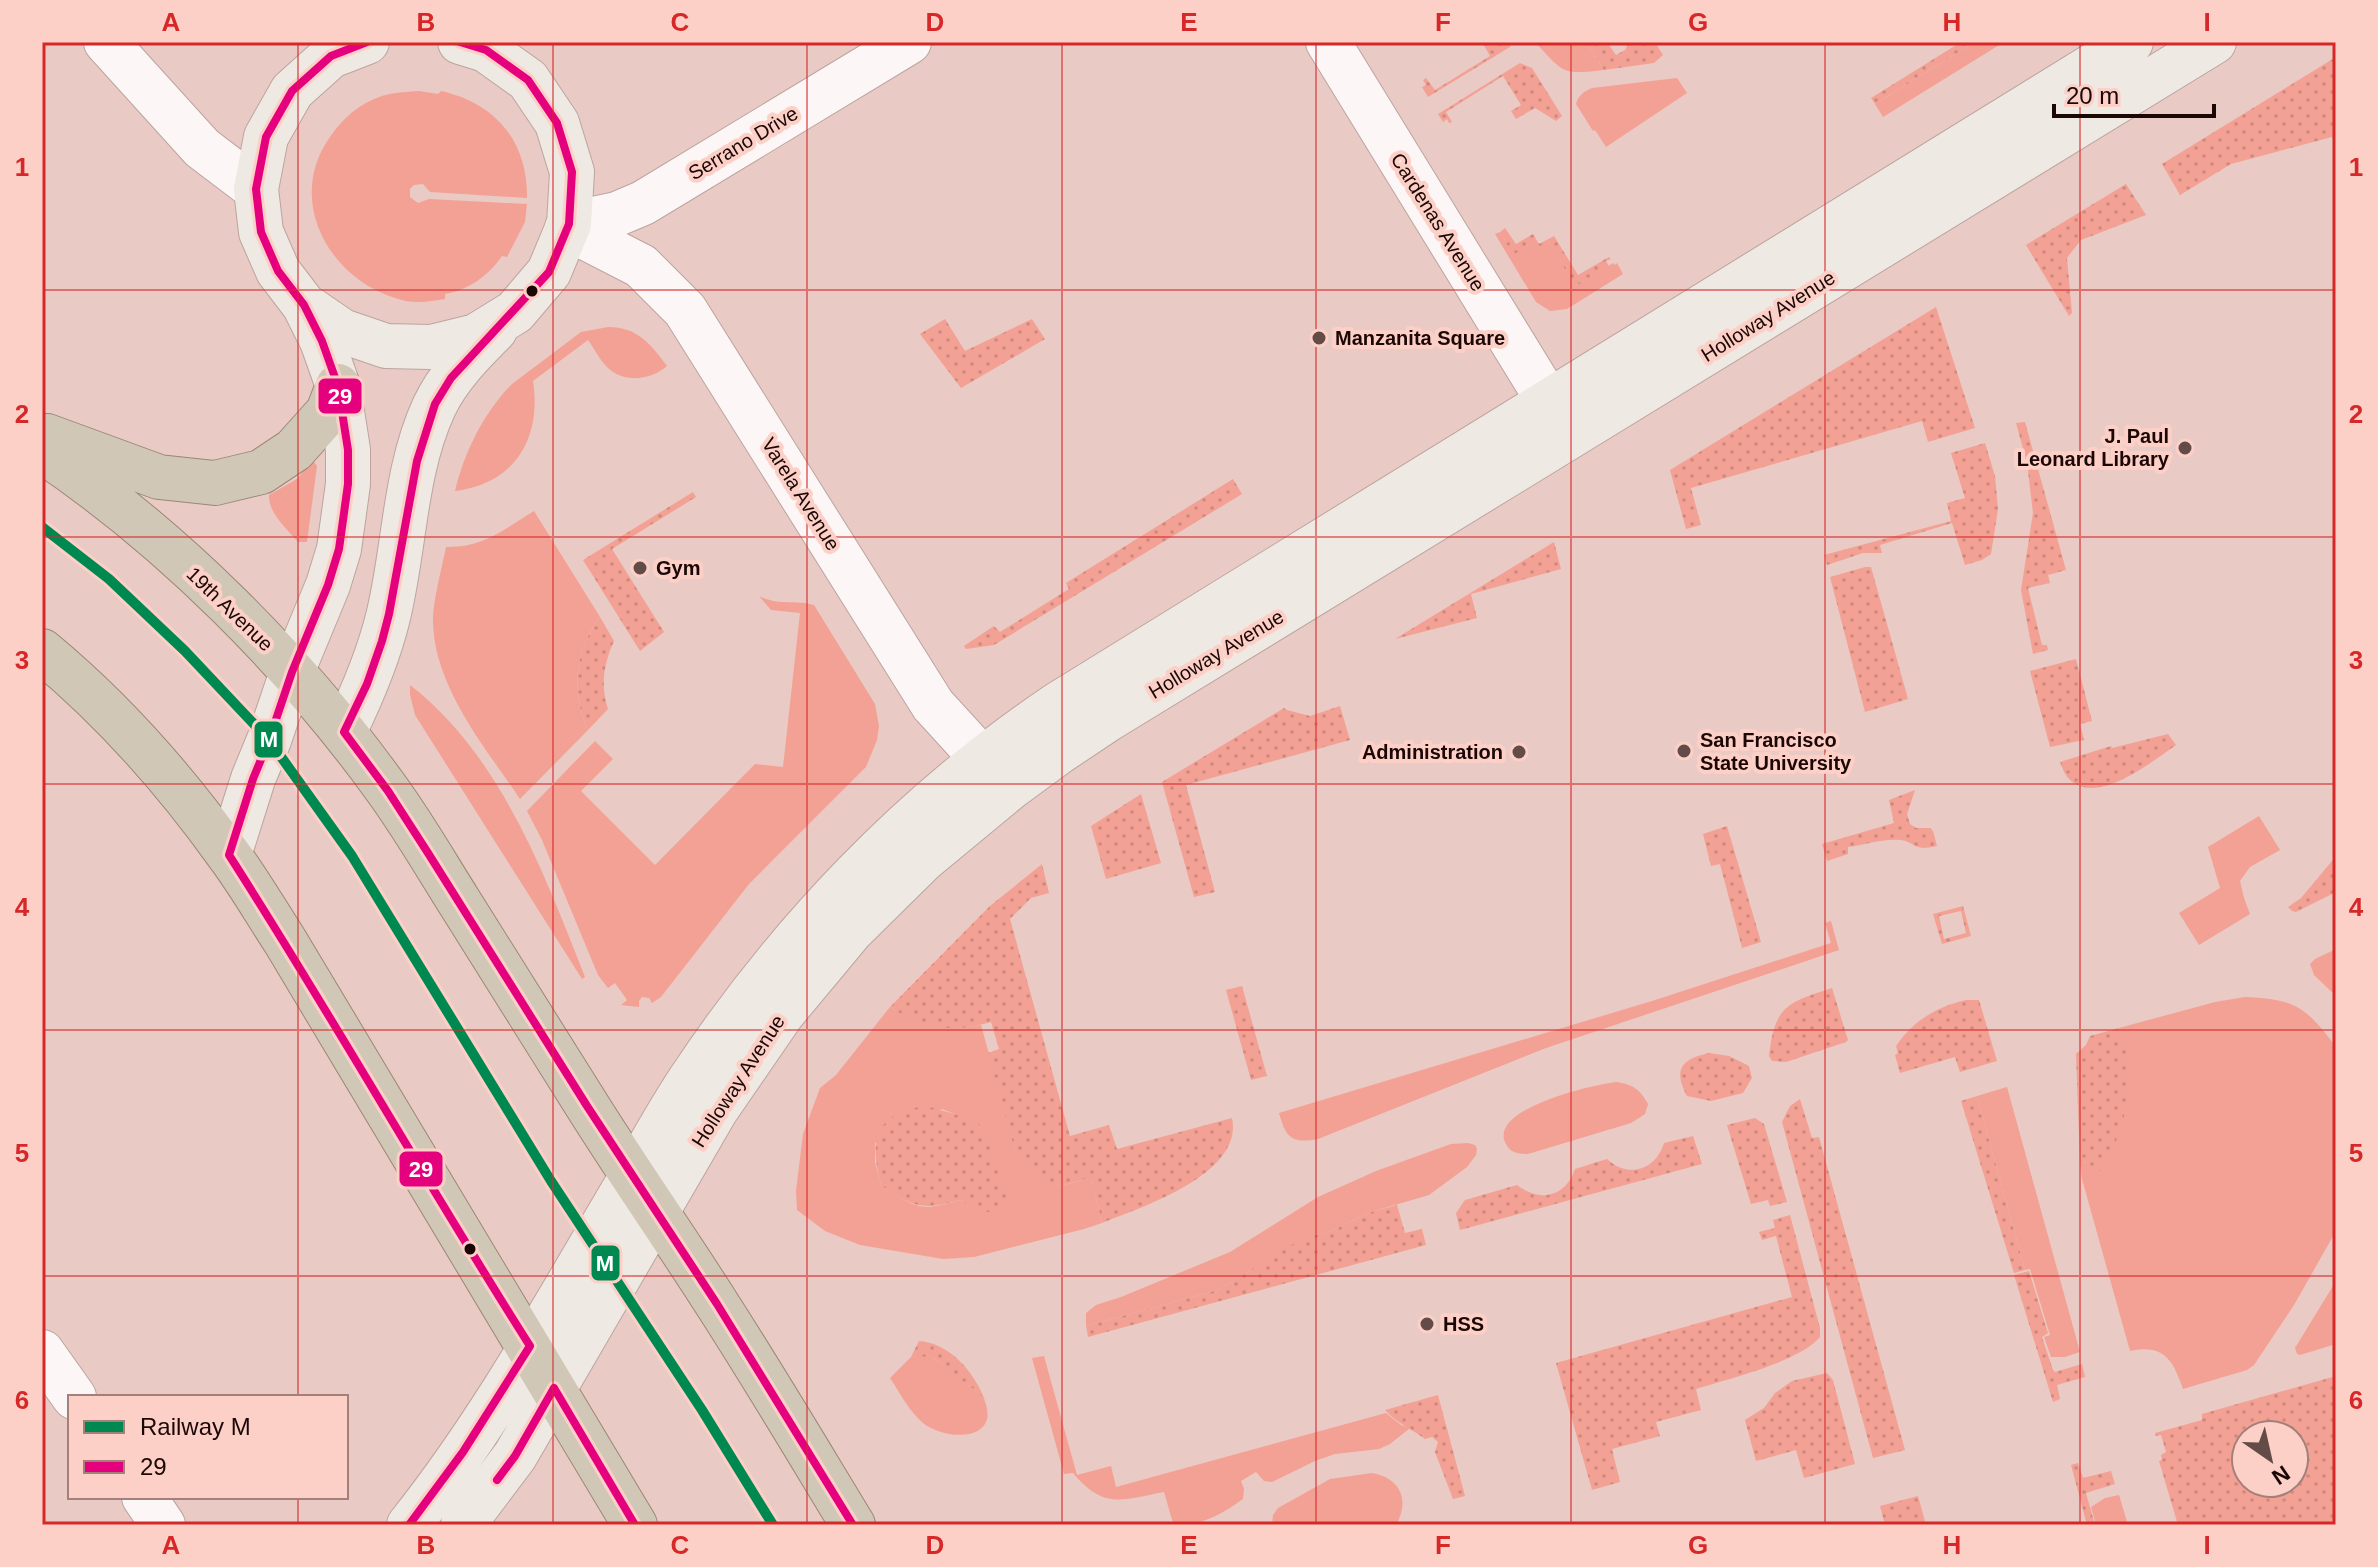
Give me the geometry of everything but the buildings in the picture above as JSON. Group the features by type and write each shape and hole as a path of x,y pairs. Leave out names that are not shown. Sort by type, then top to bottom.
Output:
{"highway":[{"path":"42,434 159,477 215,483 261,472 294,450 328,412 338,386"},
{"name":"19th Avenue","path":"42,451 70,470 188,568 245,622 344,732 388,791 632,1176 717,1304 853,1525"},
{"path":"42,651 121,725 184,796 229,855 285,941 635,1525"}],"street":[{"path":"106,42 202,148 256,189"},
{"path":"229,855 292,672 328,585 339,549 348,484 348,450 338,386 322,341 304,305 278,271 261,232 256,189 266,137 292,91 331,56 367,42"},
{"name":"Serrano Drive","path":"568,226 617,214 643,203 909,42"},
{"name":"Cardenas Avenue","path":"1328,42 1549,402"},
{"name":"Holloway Avenue","path":"463,1525 515,1456 731,1086 782,1014 852,930 911,871 1058,704 2131,42"},
{"name":"Holloway Avenue","path":"409,1525 463,1452 530,1346 687,1084 784,950 864,864 996,774 1059,752 2214,42"},
{"path":"344,732 367,684 389,614 406,512 427,424 435,404 451,378 549,272 568,226 572,172 557,123 528,80 478,45"},
{"name":"Varela Avenue","path":"568,226 641,266 685,310 933,705 996,774"},
{"path":"304,305 342,331 386,346 416,347 431,347 476,336 515,312"},
{"path":"42,1352 73,1395"},
{"path":"145,1499 163,1525"}],"shaded area":[{"path":"1482,42 1511,42 1510,47 1428,97 1422,87 1426,85 1423,80 1426,78 1435,90 1490,56"},
{"path":"1535,42 1586,42 1604,70 1564,70"},
{"path":"1586,42 1607,42 1616,55 1625,50 1629,42 1655,42 1663,55 1654,63 1604,70"},
{"path":"1961,42 1975,42 1875,104 1871,98"},
{"path":"1975,42 2004,42 1883,117 1875,104"},
{"path":"2336,57 2336,149 2332,137 2231,164 2180,195 2162,164"},
{"path":"1520,63 1532,68 1562,116 1556,121 1535,108 1516,119 1511,111 1521,105 1503,76 1446,112 1452,122 1449,123 1447,119 1443,122 1438,114"},
{"path":"1677,78 1687,93 1606,147 1576,104 1582,94 1592,88"},
{"path":"419,91 438,94 441,91 460,97 492,115 505,128 522,159 527,198 430,192 423,184 410,189 410,197 418,203 429,199 527,204 525,222 507,257 502,256 485,275 470,285 445,294 445,299 418,302 402,300 377,290 354,276 336,258 322,236 314,212 312,187 317,162 330,137 346,118 359,107 382,96"},
{"path":"2126,184 2146,215 2081,240 2067,258 2072,313 2069,316 2026,245"},
{"path":"1505,228 1516,244 1533,234 1539,244 1554,236 1578,275 1609,257 1611,259 1606,261 1609,266 1576,286 1551,247 1537,255 1530,244 1513,255 1500,232"},
{"path":"1500,232 1513,254 1530,244 1551,246 1576,286 1613,263 1617,263 1623,274 1567,309 1550,311 1536,302 1495,234"},
{"path":"1936,307 1975,428 1928,442 1922,421 1691,488 1701,525 1686,529 1670,470"},
{"path":"945,319 965,351 1032,319 1045,339 961,388 920,334"},
{"path":"608,327 627,330 642,338 667,366 645,377 621,376 607,367 588,340 533,381 533,422 520,455 493,479 476,487 455,491 476,434 512,384 581,332"},
{"path":"2025,422 2066,570 2048,575 2050,583 2028,588 2042,645 2047,645 2048,650 2033,654 2021,590 2033,513 2027,463 2016,423"},
{"path":"1985,443 1995,476 1998,509 1991,554 1965,565 1952,523 1880,545 1882,553 1863,553 1827,565 1824,555 1951,521 1947,503 1965,498 1951,453"},
{"path":"314,462 317,466 307,542 298,542 275,514 269,495 297,479"},
{"path":"1233,479 1242,494 994,645 966,649 964,646 994,626 1000,632 1069,589 1066,583"},
{"path":"693,492 696,497 612,549 664,632 640,651 583,560"},
{"path":"534,511 600,617 585,644 578,672 579,701 588,730 520,799 477,737 452,693 436,645 433,613 446,547 482,541"},
{"path":"1554,542 1561,569 1471,594 1477,618 1395,639"},
{"path":"1871,567 1908,699 1865,712 1830,577"},
{"path":"759,596 773,601 814,605 875,704 879,726 877,740 866,767 749,884 661,997 652,1003 649,998 642,997 639,1007 621,1005 627,1000 615,983 608,988 598,975 527,811 595,741 613,759 581,791 655,865 755,764 783,767 800,613 771,610"},
{"path":"600,617 614,641 604,674 608,709 588,730 579,701 578,672 585,644"},
{"path":"2076,659 2092,721 2080,724 2084,740 2050,747 2030,671"},
{"path":"410,685 442,714 495,781 536,858 585,977 582,979 415,715"},
{"path":"1340,706 1350,740 1186,785 1215,892 1194,897 1162,782 1284,708 1310,716"},
{"path":"2168,734 2176,745 2113,784 2085,787 2074,783 2060,762 2111,746"},
{"path":"1915,790 1907,814 1910,824 1916,828 1930,828 1937,846 1923,848 1900,840 1881,841 1848,847 1848,854 1827,861 1822,844 1894,823 1889,800"},
{"path":"1141,794 1161,863 1106,879 1091,826"},
{"path":"2259,816 2280,850 2250,867 2240,881 2250,914 2199,945 2179,913 2220,888 2208,847"},
{"path":"1727,826 1761,942 1742,948 1720,864 1711,866 1703,834"},
{"path":"2332,861 2336,861 2336,892 2296,912 2292,911 2288,907 2301,898"},
{"path":"1042,864 1049,893 1031,898 1010,919 1070,1136 1109,1125 1117,1149 1232,1118 1232,1138 1222,1156 1207,1172 1164,1198 1102,1223 1092,1181 1085,1179 1061,1186 1043,1180 1027,1169 1016,1154 988,1053 999,1049 991,1022 965,1027 939,1027 914,1020 890,1007 990,906"},
{"path":"1963,906 1971,936 1942,944 1933,914","holes":["1961,911 1966,933 1944,939 1939,916"]},
{"path":"1831,921 1839,950 1546,1048 1318,1139 1296,1140 1288,1134 1282,1122 1279,1113 1652,1001 1831,943 1825,923"},
{"path":"2336,949 2336,996 2314,975 2310,964"},
{"path":"1242,986 1267,1076 1251,1080 1226,990"},
{"path":"1832,988 1848,1040 1786,1062 1772,1061 1769,1056 1775,1026 1786,1008"},
{"path":"2245,997 2276,1000 2298,1008 2316,1023 2336,1047 2336,1231 2294,1305 2254,1365 2247,1370 2183,1389 2166,1356 2151,1350 2130,1351 2080,1163 2086,1161 2099,1171 2112,1150 2124,1111 2129,1076 2119,1028"},
{"path":"1966,1000 1979,1000 1997,1061 1960,1072 1955,1057 1900,1073 1896,1046 1910,1029 1926,1016"},
{"path":"890,1007 922,1023 957,1027 981,1025 1020,1160 1041,1177 1061,1186 1086,1179 1092,1181 1102,1223 974,1257 943,1259 860,1245 825,1231 797,1210 796,1191 803,1134 820,1088 836,1075","holes":["942,1109 960,1116 972,1207 960,1200 935,1206 918,1206 881,1185 875,1162 875,1143"]},
{"path":"2119,1028 2129,1064 2127,1105 2107,1160 2100,1171 2091,1170 2086,1161 2080,1163 2076,1054 2090,1036"},
{"path":"1709,1053 1729,1056 1749,1066 1752,1078 1743,1093 1711,1101 1687,1096 1681,1079 1682,1067 1686,1062"},
{"path":"1617,1082 1632,1086 1648,1104 1645,1114 1631,1123 1528,1154 1515,1152 1506,1144 1504,1131 1512,1120 1527,1110 1567,1093"},
{"path":"2007,1087 2080,1352 2065,1357 2051,1357 2044,1337 2050,1335 2030,1269 2025,1270 1977,1096"},
{"path":"1977,1096 2025,1270 2014,1273 1961,1101"},
{"path":"1800,1099 1812,1138 1819,1137 1905,1450 1873,1458 1782,1122 1790,1106"},
{"path":"924,1106 970,1119 982,1128 1006,1196 996,1209 979,1211 960,1200 918,1205 881,1185 876,1155 879,1132 894,1116"},
{"path":"1755,1118 1764,1124 1787,1202 1770,1206 1768,1200 1751,1204 1727,1125"},
{"path":"1693,1136 1702,1164 1460,1230 1456,1213 1465,1200 1517,1185 1534,1194 1551,1194 1565,1186 1575,1169 1607,1159 1624,1169 1640,1169 1655,1160 1664,1143"},
{"path":"1468,1143 1477,1149 1467,1167 1429,1195 1371,1212 1333,1230 1301,1240 1218,1290 1086,1326 1086,1313 1096,1305 1230,1252 1318,1197 1376,1171 1451,1144"},
{"path":"1397,1205 1405,1233 1422,1229 1426,1245 1088,1337 1086,1326 1218,1290 1300,1240"},
{"path":"1790,1215 1820,1337 1780,1362 1696,1389 1701,1410 1656,1422 1660,1436 1612,1449 1620,1482 1592,1490 1556,1363 1792,1297 1776,1236 1762,1240 1759,1232 1775,1228 1773,1220"},
{"path":"2029,1271 2048,1333 2042,1337 2053,1370 2082,1364 2085,1377 2057,1385 2060,1399 2053,1402 2014,1275"},
{"path":"2336,1281 2336,1344 2297,1354 2295,1348"},
{"path":"919,1341 941,1347 960,1361 985,1400 938,1361 922,1356 911,1357"},
{"path":"925,1355 950,1368 983,1397 988,1413 979,1430 958,1435 945,1433 923,1423 909,1407 890,1378 911,1357"},
{"path":"1044,1356 1077,1475 1111,1466 1116,1487 1386,1413 1410,1428 1379,1449 1335,1454 1272,1482 1264,1481 1256,1472 1241,1481 1243,1499 1201,1522 1182,1525 1173,1523 1164,1492 1114,1499 1094,1493 1073,1473 1064,1474 1032,1358"},
{"path":"1827,1373 1833,1380 1855,1464 1804,1478 1796,1450 1756,1461 1745,1420 1764,1408 1775,1393 1792,1381"},
{"path":"2336,1376 2336,1525 2178,1525 2159,1461 2166,1452 2161,1435 2156,1436 2155,1433 2202,1420 2202,1414"},
{"path":"1438,1395 1465,1496 1453,1499 1435,1452 1438,1442 1432,1437 1425,1439 1385,1410"},
{"path":"2078,1463 2083,1478 2111,1471 2115,1484 2086,1493 2095,1525 2087,1525 2071,1465"},
{"path":"1372,1473 1390,1480 1400,1492 1402,1507 1396,1525 1272,1525 1278,1508 1330,1479"},
{"path":"2119,1495 2128,1525 2096,1525 2091,1507 2105,1498"},
{"path":"1918,1496 1926,1525 1885,1525 1880,1506"}],"rail line":[{"name":"M","path":"42,527 109,579 185,651 269,740 352,856 551,1181 702,1410 773,1525"}],"transit line":[{"name":"29","path":"367,42 331,56 292,91 266,137 256,189 261,232 278,271 304,305 322,341 338,386 348,450 348,484 339,549 328,585 292,672 229,855 530,1346 463,1452 409,1525"},
{"name":"29","path":"460,42 486,50 528,80 557,123 572,172 569,224 549,272 451,378 435,404 417,461 382,641 367,684 344,732 388,791 428,853 587,1106 717,1304 853,1525"},
{"name":"29","path":"497,1480 515,1456 554,1388 635,1525"}],"place":[{"name":"Manzanita Square","path":"1319,338"},
{"name":"J. Paul Leonard Library","path":"2185,448"},
{"name":"Gym","path":"640,568"},
{"name":"San Francisco State University","path":"1684,751"},
{"name":"Administration","path":"1519,752"},
{"name":"HSS","path":"1427,1324"}]}
